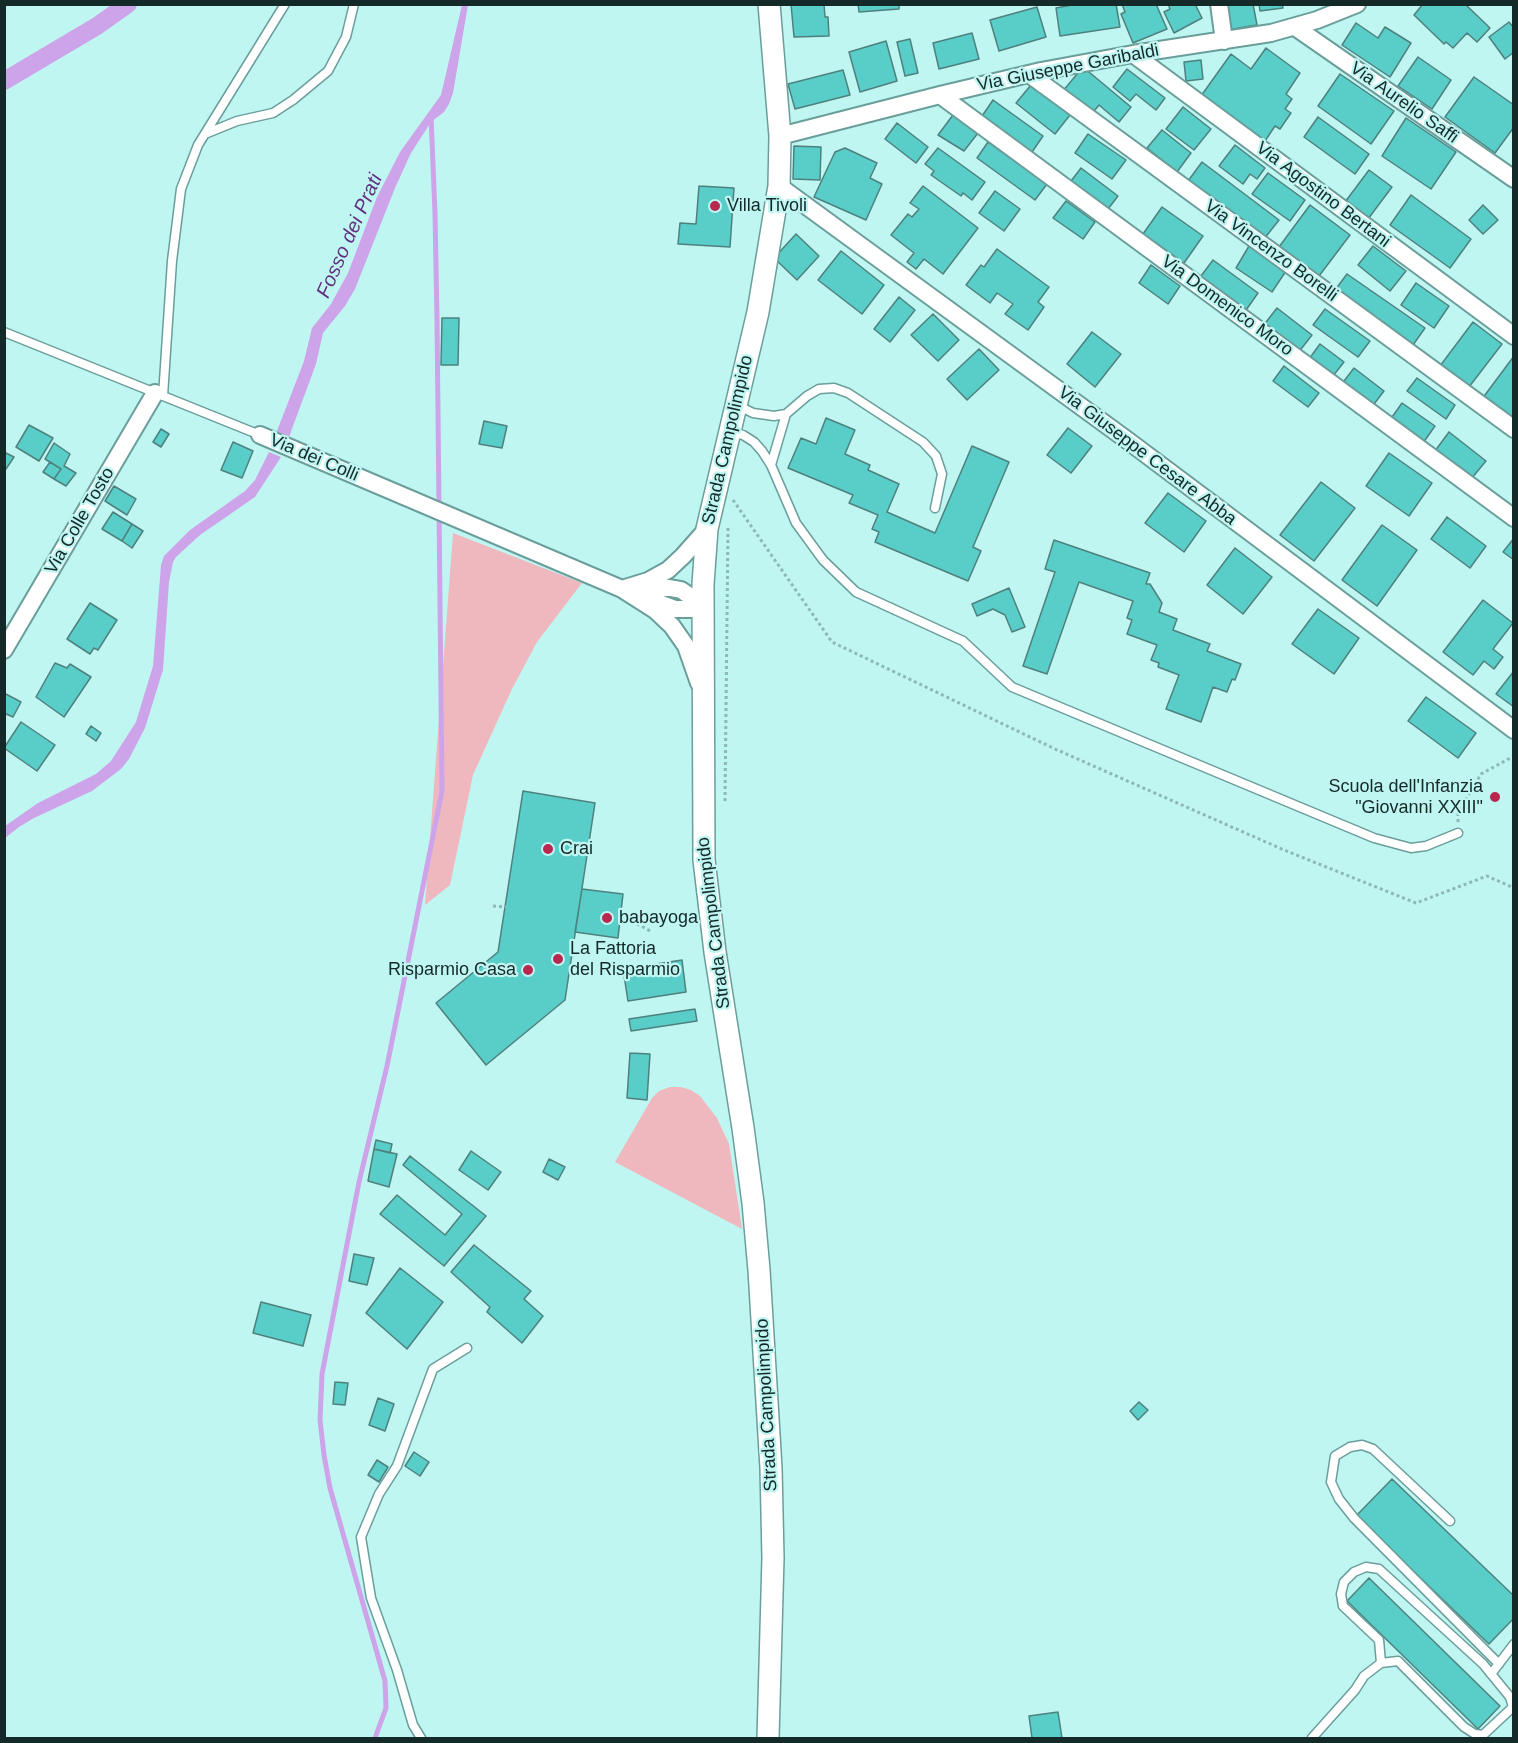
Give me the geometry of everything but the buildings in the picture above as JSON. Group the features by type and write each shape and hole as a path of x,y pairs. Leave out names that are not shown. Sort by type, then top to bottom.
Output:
{"street":[{"name":"Strada Campolimpido","path":"768,1738 773,1519 761,1305 749,1170 715,952 706,877 703,812 703,565 707,529 758,312 779,186 780,136 769,4"},
{"path":"1219,4 1224,41"},
{"name":"Via Giuseppe Garibaldi","path":"780,136 940,94 1029,74 1295,27 1357,4"},
{"name":"Via Aurelio Saffi","path":"1295,27 1514,179"},
{"name":"Via Agostino Bertani","path":"1133,54 1514,336"},
{"name":"Via Vincenzo Borelli","path":"1029,74 1514,429"},
{"name":"Via Domenico Moro","path":"940,94 1514,518"},
{"name":"Via Giuseppe Cesare Abba","path":"779,186 1127,440 1514,730"},
{"name":"Via Colle Tosto","path":"4,650 159,394"},
{"name":"Via dei Colli","path":"260,435 622,589 655,610 672,626 686,646 703,693"},
{"path":"622,589 648,582 668,570 707,529"},
{"name":"Via dei Colli","path":"622,589 670,588 687,593 703,605"}],"lane":[{"path":"159,394 181,189 198,145 285,4"},
{"path":"205,134 237,121 273,113 293,100 328,71 346,37 354,4"},
{"name":"Via dei Colli","path":"4,332 260,435"},
{"path":"771,465 786,414 807,396 827,387 841,389 922,442 936,456 942,474 935,508"},
{"path":"737,405 765,416 786,414"},
{"path":"731,432 743,435 754,442 771,465 796,524 823,560 856,592 963,641 1012,687 1374,838 1411,848 1426,846 1458,833"},
{"path":"421,1738 413,1725 397,1670 371,1598 361,1537 379,1494 397,1466 433,1369 467,1348"},
{"path":"1450,1521 1373,1449 1362,1444 1350,1447 1335,1456 1331,1482 1339,1499 1354,1518 1499,1664"},
{"path":"1312,1738 1356,1690 1364,1676 1381,1663 1398,1661 1464,1727 1475,1734 1483,1735 1513,1707 1509,1697 1483,1664 1379,1569 1366,1567 1354,1572 1344,1582 1341,1594 1343,1605 1380,1640 1381,1663"},
{"path":"1491,1674 1514,1644"}],"path":[{"path":"728,493 832,642 1055,749 1284,850 1416,903 1487,876 1514,888"},
{"path":"1458,833 1458,813 1482,774 1514,756"},
{"path":"493,906 506,907"},
{"path":"621,915 652,932"}],"shaded area":[{"path":"462,5 468,5 453,93 449,104 444,112 431,122 411,153 355,289 345,306 323,333 316,364 289,437 277,431 304,361 312,328 331,304 348,273 377,197 400,152 441,95"},
{"path":"269,452 281,457 255,497 200,535 173,562 169,582 163,670 145,728 129,759 121,769 92,791 34,818 5,838 5,826 38,803 96,774 111,761 136,722 153,666 161,565 164,556 190,530 245,491 255,480"},
{"path":"453,533 582,583 537,642 511,691 473,775 450,885 425,905"},
{"path":"670,1087 691,1090 700,1096 717,1118 729,1144 742,1229 615,1162 652,1098 659,1091"}],"waterway":[{"path":"4,81 97,26 128,4"},
{"path":"375,1738 386,1708 385,1681 330,1488 320,1420 322,1374 359,1182 387,1066 442,791 437,319 431,116"}],"place":[{"name":"Villa Tivoli","path":"715,206"},
{"name":"Scuola dell'Infanzia \"Giovanni XXIII\"","path":"1495,797"},
{"name":"Crai","path":"548,849"},
{"name":"babayoga","path":"607,918"},
{"name":"La Fattoria del Risparmio","path":"558,959"},
{"name":"Risparmio Casa","path":"528,970"}],"water label":[{"name":"Fosso dei Prati","path":"350,236"}]}
